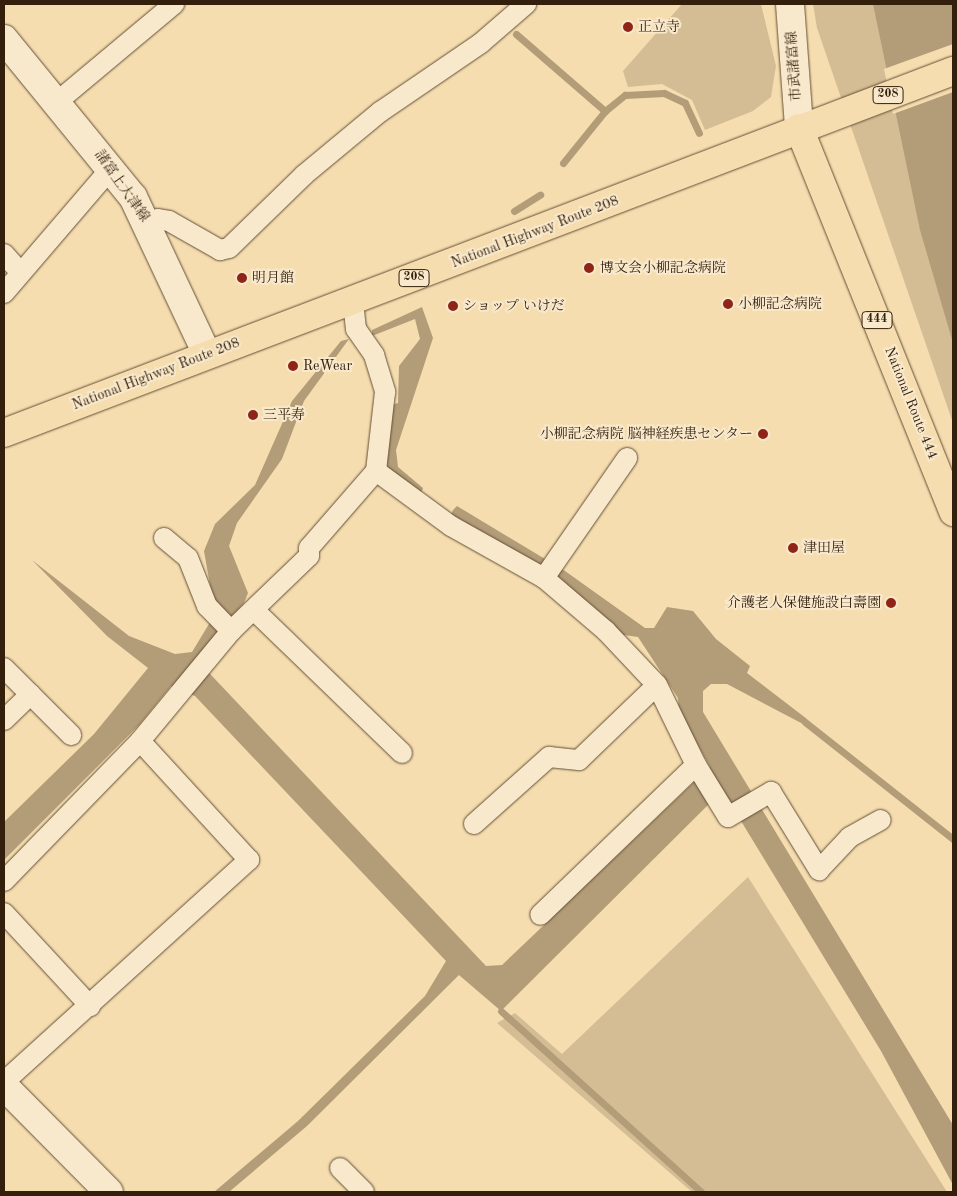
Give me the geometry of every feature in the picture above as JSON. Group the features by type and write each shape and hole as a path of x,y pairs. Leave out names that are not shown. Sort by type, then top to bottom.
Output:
{"highway":[{"name":"National Highway Route 208","path":"4,433 953,71"},
{"name":"National Route 444","path":"810,124 953,512"}],"street":[{"path":"57,102 174,4"},
{"path":"149,224 158,219 169,221 220,250 229,248 297,182 380,112 480,43 526,4"},
{"name":"市武諸富線","path":"790,4 810,124"},
{"name":"諸富上大津線","path":"4,39 112,167 149,224 207,354"},
{"path":"4,293 112,167"},
{"path":"4,254 21,273"},
{"path":"4,881 140,741 231,631 256,612 309,556 310,548 376,471 385,392 374,355 356,329 353,301"},
{"path":"544,578 627,458"},
{"path":"376,471 451,526 544,578 606,631 657,685 696,765 724,810 771,792 819,870 850,837 881,820"},
{"path":"164,538 188,558 208,606 231,631"},
{"path":"256,612 402,753"},
{"path":"4,668 72,735"},
{"path":"474,824 549,756 579,760 657,685"},
{"path":"4,720 30,694"},
{"path":"4,1082 90,1006 248,860 140,741"},
{"path":"540,915 696,765"},
{"path":"4,913 90,1006"},
{"path":"4,1086 109,1192"},
{"path":"340,1168 364,1192"}],"shaded area":[{"path":"682,4 761,4 776,66 771,97 753,111 705,130 692,100 662,84 628,87 623,71"},
{"path":"813,4 899,4 953,291 953,423 817,28"},
{"path":"873,4 953,4 953,343 920,230"},
{"path":"422,307 433,338 396,450 398,467 423,488 420,497 388,468 385,450 388,406 398,403 399,366 420,339 415,319 372,336 372,330"},
{"path":"349,339 304,401 282,459 237,523 229,546 248,593 244,603 196,659 486,966 502,965 710,767 679,712 678,698 638,637 617,634 451,515 453,510 457,506 565,571 645,628 654,628 667,607 693,611 716,639 750,666 747,673 807,719 803,724 727,684 711,684 703,691 703,712 953,1125 953,1185 881,1051 730,803 710,803 501,1011 459,975 307,1126 229,1192 214,1192 298,1121 425,996 446,961 195,696 171,686 139,725 4,860 4,822 94,734 148,668 107,636 32,560 129,636 175,654 192,652 215,614 204,551 215,524 255,485 292,401 341,341"},
{"path":"748,877 947,1192 692,1192 497,1023 515,1013 562,1054"}],"pier":[{"path":"953,44 953,92 893,114 884,69"}],"waterway":[{"path":"516,34 605,111"},
{"path":"563,163 605,111 625,95 664,93 685,103 699,133"},
{"path":"514,211 540,195"},
{"path":"805,722 953,839"},
{"path":"501,1011 701,1192"}],"place":[{"name":"正立寺","path":"628,27"},
{"name":"博文会小柳記念病院","path":"589,268"},
{"name":"明月館","path":"242,278"},
{"name":"小柳記念病院","path":"728,304"},
{"name":"ショップ いけだ","path":"453,306"},
{"name":"ReWear","path":"293,366"},
{"name":"三平寿","path":"253,415"},
{"name":"小柳記念病院 脳神経疾患センター","path":"763,434"},
{"name":"津田屋","path":"793,548"},
{"name":"介護老人保健施設白壽園","path":"891,603"}]}
